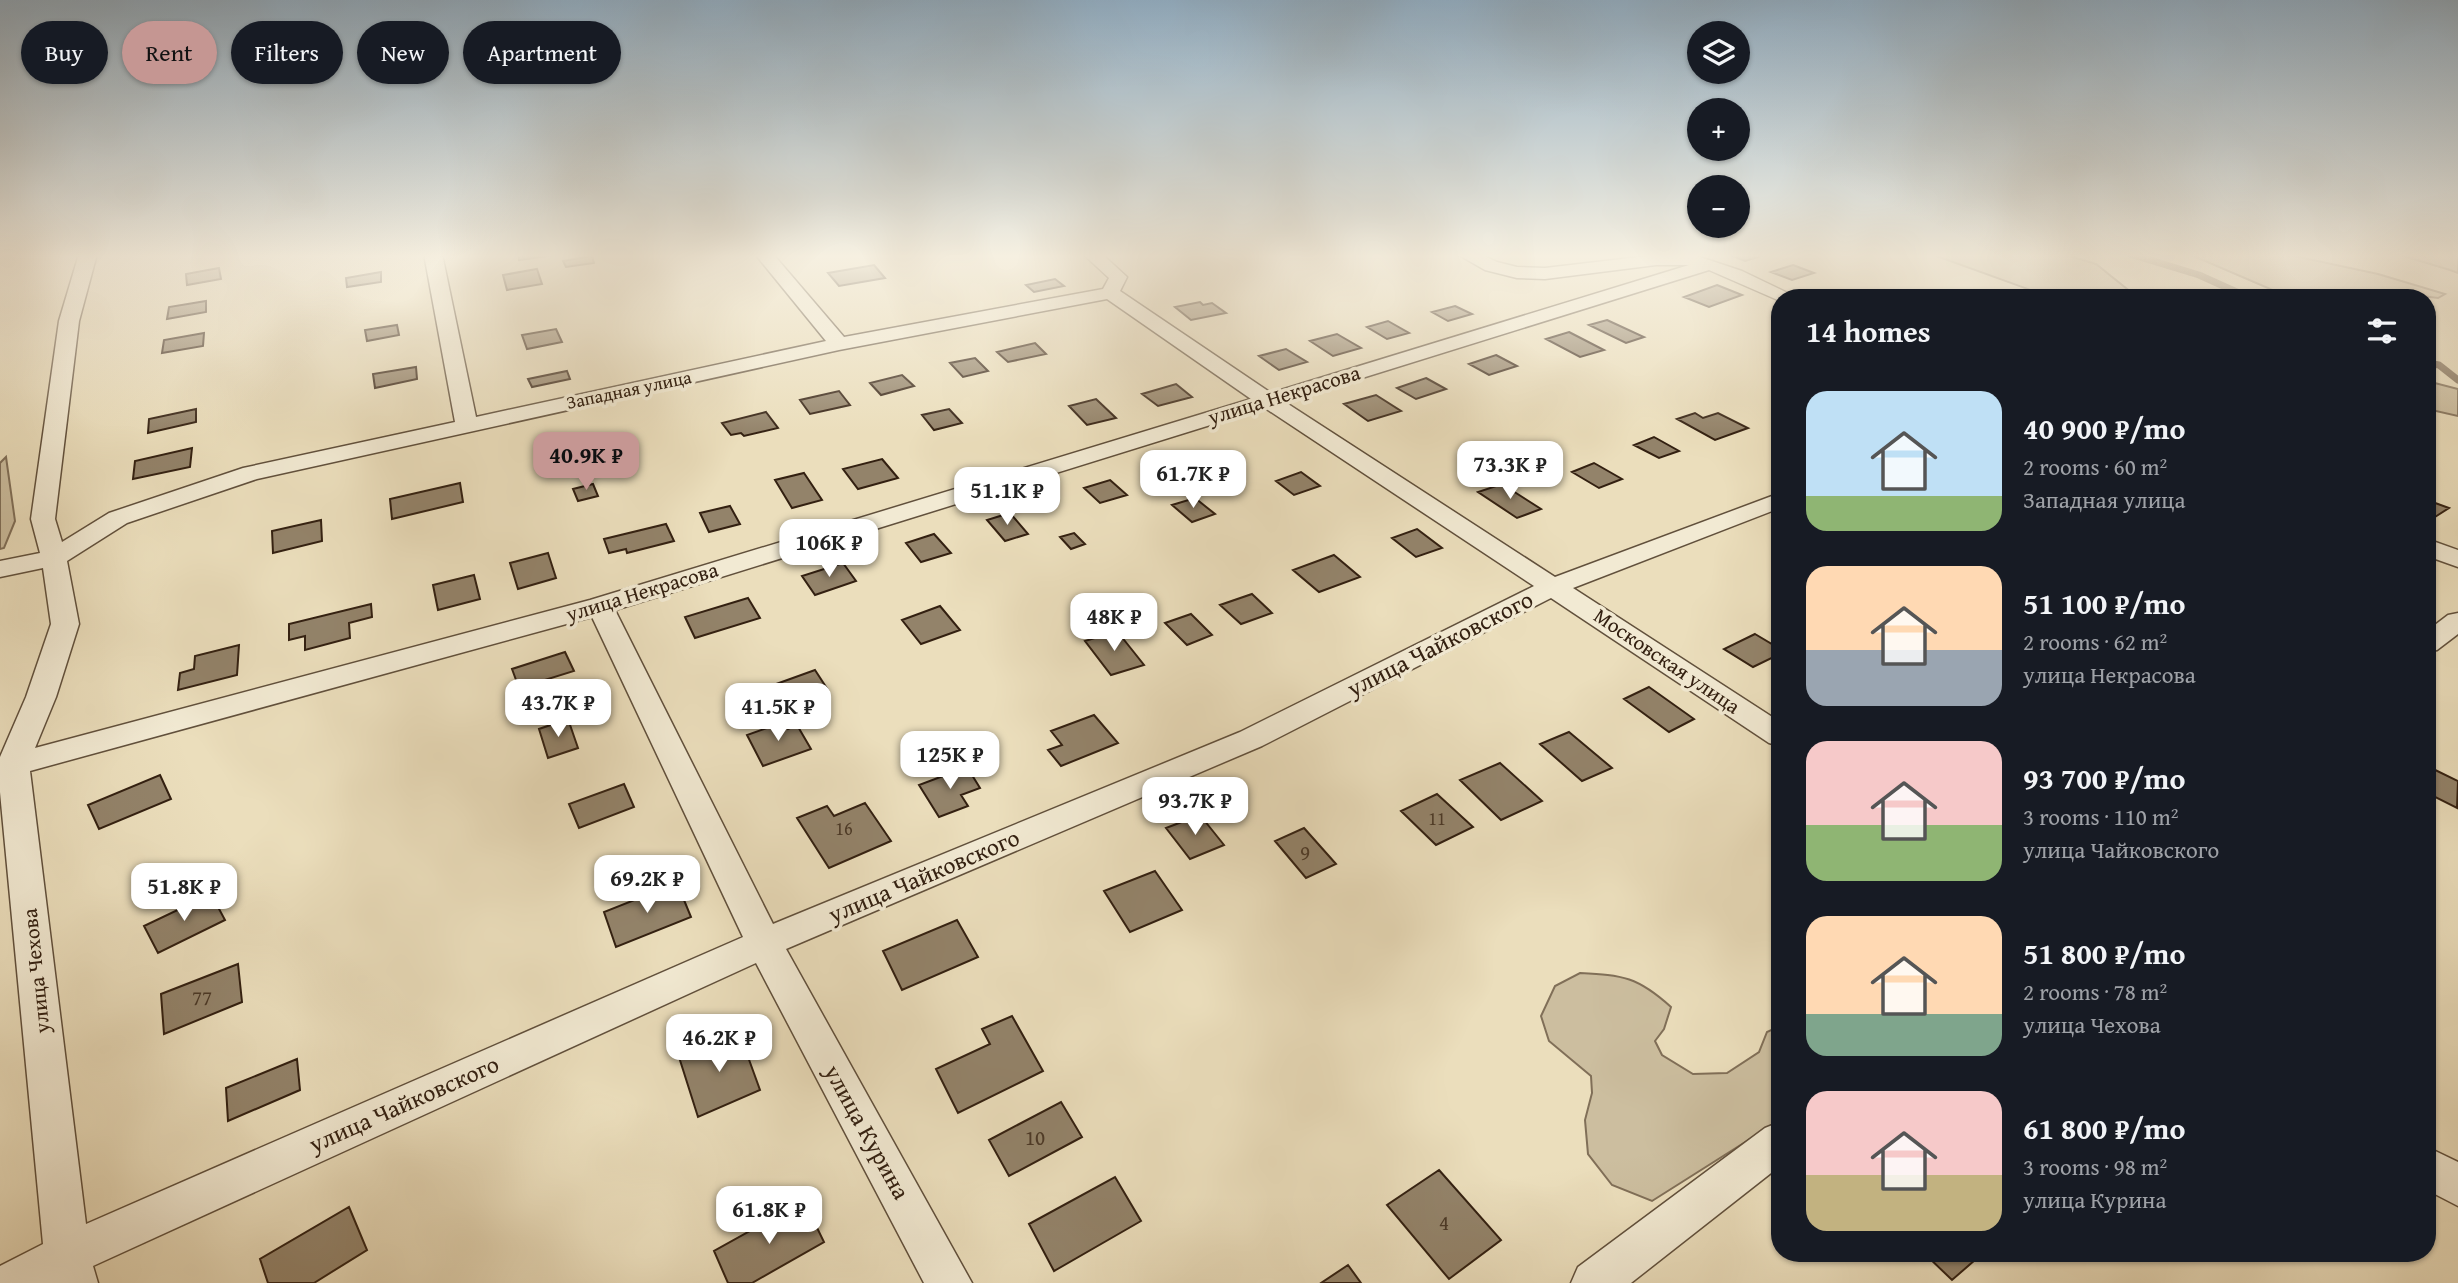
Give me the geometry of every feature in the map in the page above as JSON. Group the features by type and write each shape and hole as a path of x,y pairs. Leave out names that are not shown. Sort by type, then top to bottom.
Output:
{"street":[{"name":"улица Чехова","path":"71,314 43,519 54,558 65,624 41,696 7,766 71,1269"},
{"path":"445,314 467,425"},
{"path":"814,314 839,344"},
{"name":"Западная улица","path":"0,569 54,558 118,518 251,473 839,344 999,314"},
{"name":"Московская улица","path":"1140,314 1265,401 1555,586 1771,730"},
{"name":"улица Некрасова","path":"7,766 600,606 1548,314"},
{"name":"улица Чайковского","path":"14,1283 71,1269 764,943 1251,739 1555,586 1771,503"},
{"path":"2436,550 2458,559"},
{"name":"улица Курина","path":"600,606 764,943 949,1283"},
{"path":"2436,637 2458,621"},
{"path":"1594,1283 1771,1148"},
{"path":"2436,1172 2458,1186"}],"shaded area":[{"path":"2436,383 2458,389 2458,416 2436,411"},
{"path":"6,457 15,521 4,548 0,549 0,463"},
{"path":"1580,973 1619,977 1649,989 1671,1007 1664,1029 1655,1041 1662,1055 1693,1074 1727,1073 1759,1052 1767,1032 1771,1030 1771,1126 1652,1201 1612,1185 1588,1154 1585,1120 1592,1093 1591,1076 1549,1041 1541,1016 1555,986"}],"building":[{"path":"168,314 196,314 167,319"},
{"path":"1183,314 1222,314 1191,320"},
{"path":"1435,314 1472,314 1448,321"},
{"path":"1607,320 1644,337 1626,343 1589,325"},
{"path":"1388,321 1409,333 1387,339 1367,327"},
{"path":"397,325 399,335 367,341 365,330"},
{"path":"556,329 562,342 527,349 522,335"},
{"path":"1569,332 1604,350 1580,357 1546,339"},
{"path":"204,333 203,346 162,353 164,340"},
{"path":"1337,334 1361,348 1333,356 1310,341"},
{"path":"1035,343 1046,354 1008,362 997,352"},
{"path":"1286,349 1307,362 1279,370 1259,356"},
{"path":"1496,355 1517,366 1489,375 1469,364"},
{"path":"975,358 988,371 963,377 950,363"},
{"path":"416,367 417,379 375,388 373,374"},
{"path":"567,371 570,379 532,387 528,379"},
{"path":"902,375 914,386 881,395 870,383"},
{"path":"1426,378 1446,389 1416,399 1397,388"},
{"path":"1176,384 1192,397 1158,406 1142,394"},
{"path":"839,391 850,405 810,414 800,400"},
{"path":"1376,395 1401,411 1368,421 1344,404"},
{"path":"1096,399 1116,418 1087,425 1069,406"},
{"path":"196,409 196,422 148,433 149,419"},
{"path":"949,409 962,423 934,430 922,415"},
{"path":"766,412 778,428 744,436 741,433 731,435 722,423"},
{"path":"1695,413 1703,418 1718,413 1748,428 1715,440 1677,419"},
{"path":"1654,437 1679,451 1659,458 1634,445"},
{"path":"192,448 190,467 133,479 135,461"},
{"path":"1193,453 1217,472 1191,480 1168,461"},
{"path":"882,459 898,478 858,489 843,469"},
{"path":"1594,463 1622,479 1599,488 1572,472"},
{"path":"1301,472 1320,486 1294,495 1276,481"},
{"path":"804,473 822,500 792,508 775,480"},
{"path":"1110,480 1127,495 1100,503 1084,488"},
{"path":"460,483 463,502 392,519 390,499"},
{"path":"593,484 598,496 578,501 573,489"},
{"path":"1502,484 1541,509 1517,518 1478,492"},
{"path":"1195,498 1215,514 1192,522 1172,505"},
{"path":"2436,503 2449,508 2436,516"},
{"path":"730,506 740,524 709,532 700,513"},
{"path":"1010,513 1028,534 1005,541 987,520"},
{"path":"321,520 322,541 273,553 272,531"},
{"path":"666,524 674,541 627,553 626,549 609,553 604,539"},
{"path":"1417,529 1442,548 1416,557 1392,538"},
{"path":"1074,533 1085,544 1071,549 1060,537"},
{"path":"934,534 951,553 921,562 906,543"},
{"path":"548,553 556,578 518,589 510,563"},
{"path":"1334,555 1360,577 1319,592 1293,570"},
{"path":"843,563 856,581 815,595 802,576"},
{"path":"474,575 480,599 438,610 433,585"},
{"path":"1252,594 1272,613 1241,624 1220,605"},
{"path":"748,598 760,618 695,638 685,617"},
{"path":"371,604 372,617 349,623 350,638 305,650 305,636 289,640 289,624"},
{"path":"940,606 960,630 921,644 902,620"},
{"path":"1191,614 1212,635 1187,645 1165,623"},
{"path":"1117,631 1144,665 1111,675 1085,641"},
{"path":"1755,634 1771,644 1771,658 1753,667 1724,649"},
{"path":"239,645 237,675 178,690 180,673 194,669 195,656"},
{"path":"565,652 574,671 519,688 512,669"},
{"path":"815,670 828,690 765,712 754,692"},
{"path":"1649,687 1694,719 1669,732 1624,699"},
{"path":"1094,715 1118,743 1061,766 1048,750 1062,745 1051,731"},
{"path":"568,719 578,748 548,758 539,729"},
{"path":"784,722 788,729 797,725 811,749 763,766 747,735"},
{"path":"1569,732 1612,768 1582,781 1540,744"},
{"path":"1500,763 1542,801 1501,820 1460,780"},
{"path":"967,767 980,788 961,795 968,806 939,817 919,785"},
{"path":"2436,770 2458,781 2457,808 2436,798"},
{"path":"160,775 171,799 99,829 88,805"},
{"path":"624,784 634,807 579,828 569,804"},
{"path":"1437,794 1473,827 1436,845 1401,811"},
{"path":"865,803 891,841 829,868 797,818 827,806 834,816"},
{"path":"1200,815 1224,845 1190,859 1166,828"},
{"path":"1304,828 1336,864 1306,878 1275,841"},
{"path":"1155,871 1182,910 1130,932 1104,891"},
{"path":"677,883 691,917 616,947 604,912"},
{"path":"211,894 225,920 158,953 144,926"},
{"path":"957,920 978,957 902,990 883,951"},
{"path":"238,964 242,1002 164,1034 161,994"},
{"path":"1012,1016 1043,1071 958,1113 936,1069 990,1044 982,1029"},
{"path":"739,1032 760,1090 698,1117 679,1057"},
{"path":"297,1059 300,1090 228,1121 226,1088"},
{"path":"1061,1102 1082,1137 1009,1176 989,1140"},
{"path":"1439,1170 1501,1240 1449,1279 1387,1205"},
{"path":"1115,1177 1141,1221 1054,1271 1029,1224"},
{"path":"804,1201 824,1242 752,1283 728,1283 714,1251"},
{"path":"349,1207 367,1250 314,1283 268,1283 260,1259"},
{"path":"1933,1262 1973,1262 1952,1280"},
{"path":"1348,1265 1361,1283 1321,1283"}],"waterway":[{"path":"2436,364 2458,380"}]}
